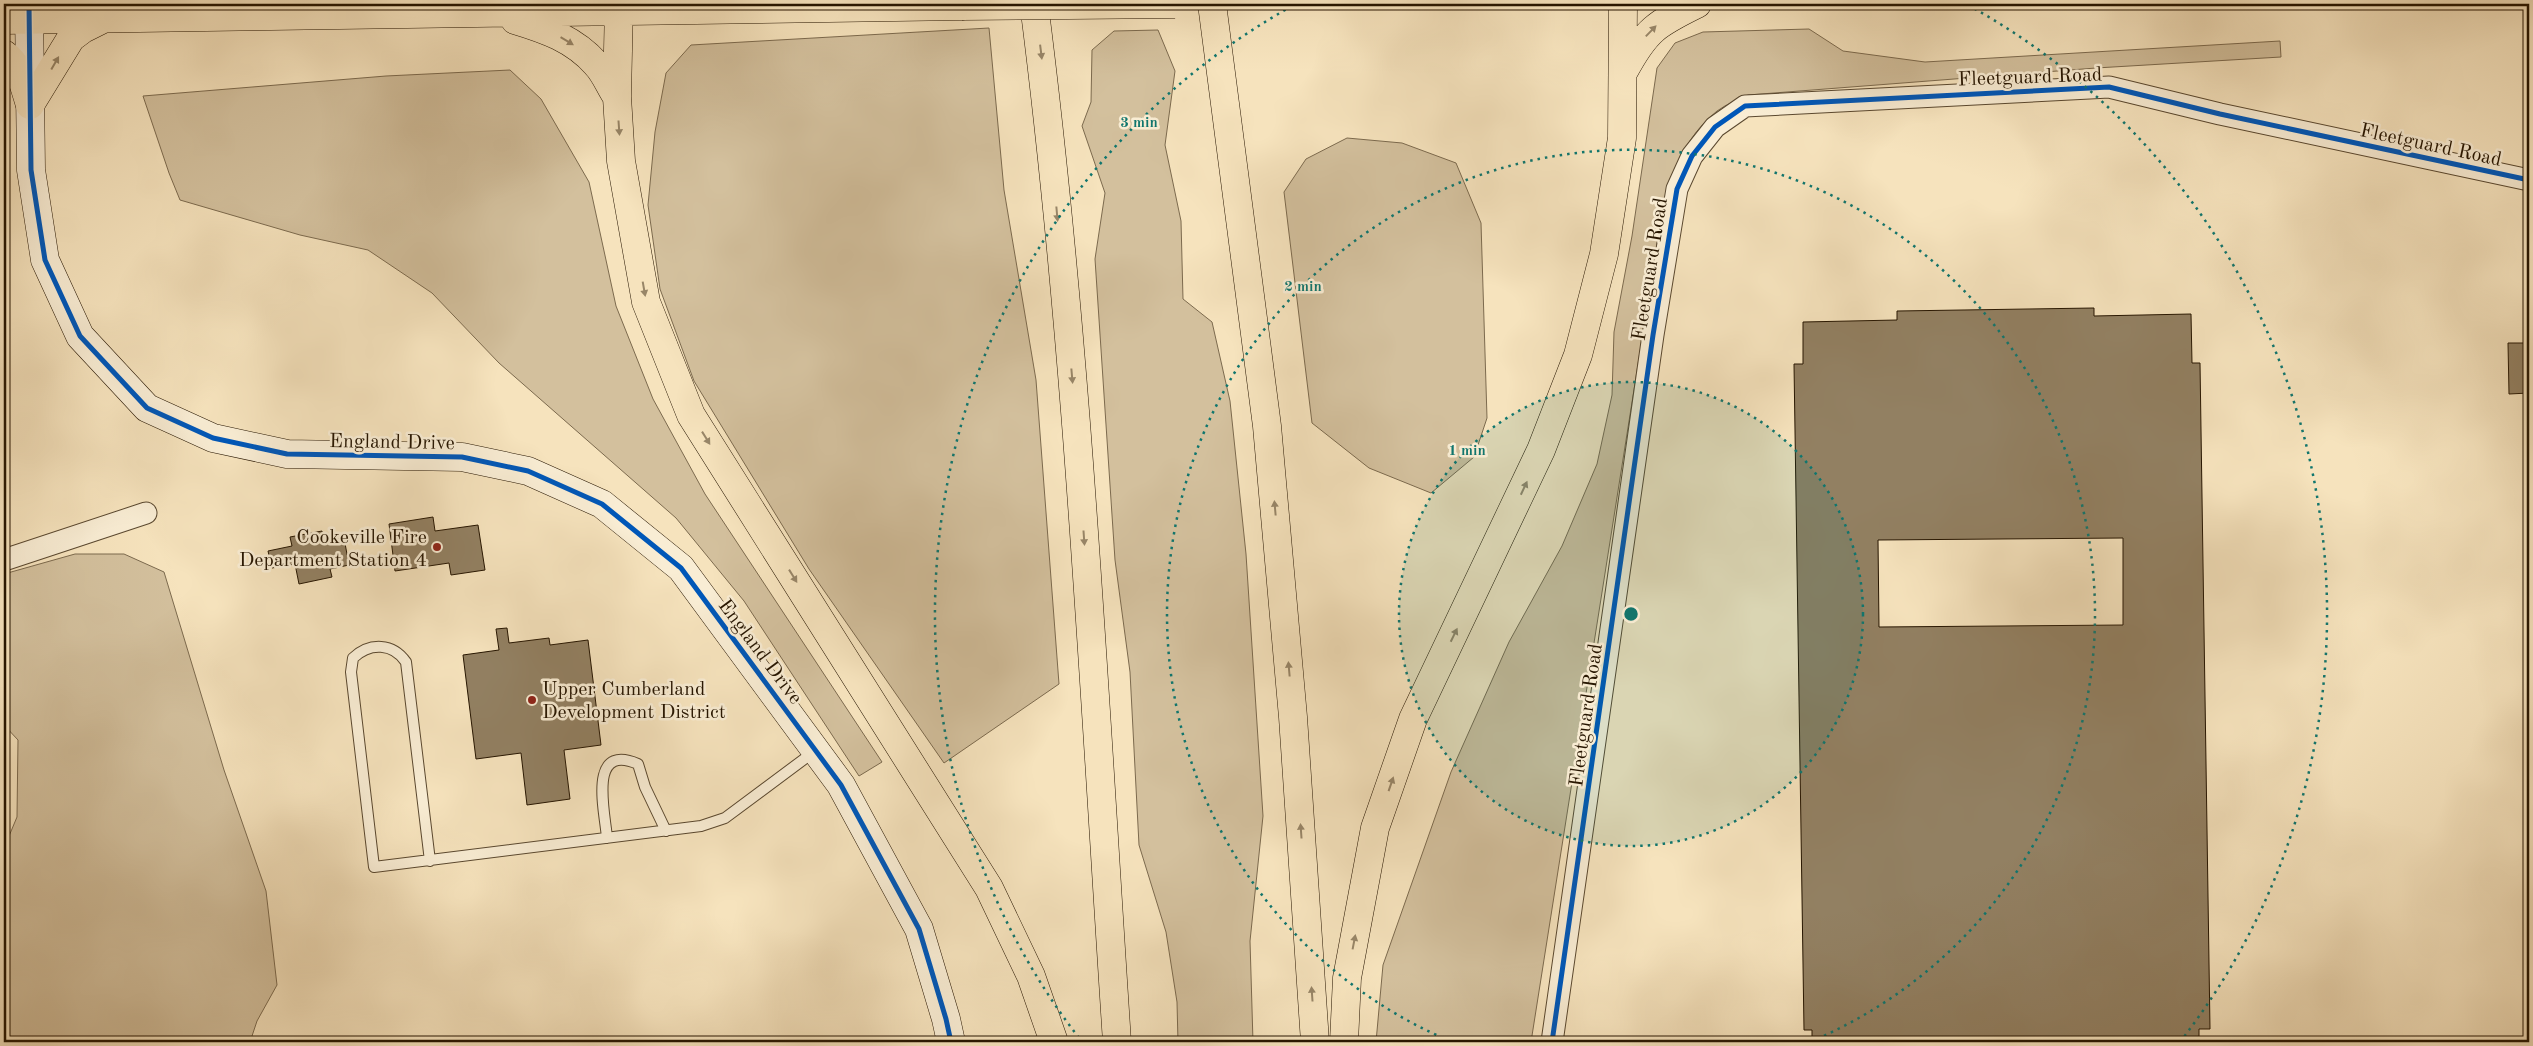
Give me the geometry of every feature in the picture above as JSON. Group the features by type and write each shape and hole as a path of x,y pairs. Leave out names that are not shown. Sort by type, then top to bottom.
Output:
{"highway":[{"path":"1034,4 1049,116 1078,446 1117,1042"},
{"path":"21,15 104,19 489,13 619,7 1175,4"},
{"path":"1212,4 1267,426 1293,717 1315,1042"},
{"path":"1344,1042 1347,978 1375,828 1413,719 1541,450 1578,355 1604,254 1622,138 1623,4"},
{"path":"1624,71 1638,46 1656,26 1697,4"},
{"path":"619,7 617,97 621,162 646,302 691,415 989,888 1031,976 1054,1042"},
{"path":"489,13 549,30 573,44 597,64 617,97"},
{"path":"30,105 71,38 83,29 104,19"},
{"path":"4,54 10,58 20,73 30,105"}],"street":[{"name":"England Drive","path":"21,15 30,105 31,170 46,260 80,336 147,408 212,438 287,454 462,457 528,471 602,504 681,568 840,785 919,929 946,1019 950,1042"},
{"name":"Fleetguard Road","path":"1552,1042 1653,335 1677,189 1692,156 1715,127 1745,106 2109,87 2220,114 2529,180"},
{"path":"4,560 146,513"}],"lane":[{"path":"430,860 406,662 394,648 386,647 359,652 352,658 350,672 374,867 666,831 701,826 725,818 816,750"},
{"path":"607,838 601,779 604,769 612,763 622,761 638,764 645,787 666,831"}],"shaded area":[{"path":"989,28 1004,190 1036,380 1059,684 944,763 809,569 694,381 660,289 648,205 655,132 666,73 691,45"},
{"path":"1809,29 1843,51 1925,62 2280,41 2281,57 2096,68 1748,95 1717,111 1702,125 1691,139 1675,172 1669,189 1657,244 1531,1042 1376,1042 1383,965 1451,772 1509,642 1562,546 1597,464 1612,395 1614,332 1632,236 1657,68 1675,43 1703,32"},
{"path":"1158,30 1175,71 1165,145 1181,221 1183,299 1212,322 1230,401 1246,554 1263,816 1250,941 1253,1042 1178,1042 1177,1002 1166,932 1139,845 1130,672 1115,560 1095,259 1105,193 1082,126 1091,102 1092,50 1114,31"},
{"path":"510,70 541,99 589,182 616,306 653,399 705,494 882,762 859,776 744,601 676,518 499,363 432,293 368,250 300,235 180,200 143,96 386,76"},
{"path":"1347,138 1402,143 1456,163 1481,223 1487,418 1474,457 1431,493 1369,468 1312,423 1284,192 1306,159"},
{"path":"75,554 124,554 164,572 224,770 266,891 277,985 257,1021 250,1042 4,1042 4,848 17,817 18,740 4,725 4,574"}],"building":[{"path":"2094,308 2094,316 2191,314 2192,363 2200,363 2210,1029 2199,1029 2199,1042 1812,1042 1812,1030 1804,1030 1794,364 1803,364 1803,322 1897,320 1897,311","holes":["2123,538 2123,625 1879,627 1878,540"]},
{"path":"2508,343 2529,343 2529,393 2509,394"},
{"name":"Cookeville Fire Department Station 4","path":"433,517 435,531 478,525 485,570 451,575 449,563 395,571 389,524"},
{"path":"322,531 324,541 344,538 349,565 330,569 332,577 299,584 295,564 272,568 268,551 292,546 290,537"},
{"name":"Upper Cumberland Development District","path":"507,628 509,643 549,638 550,645 588,640 601,745 564,750 570,799 527,805 521,753 476,759 463,655 499,650 496,629"}],"cycle path":[{"path":"29,4 31,170 45,260 80,336 147,408 213,438 287,454 462,457 528,471 602,504 681,568 841,785 919,929 951,1042"},
{"path":"1552,1042 1653,335 1677,189 1692,156 1715,127 1745,106 2109,87 2220,114 2529,180"}],"place":[{"name":"Cookeville Fire Department Station 4","path":"437,547"},
{"name":"Upper Cumberland Development District","path":"532,700"}]}
